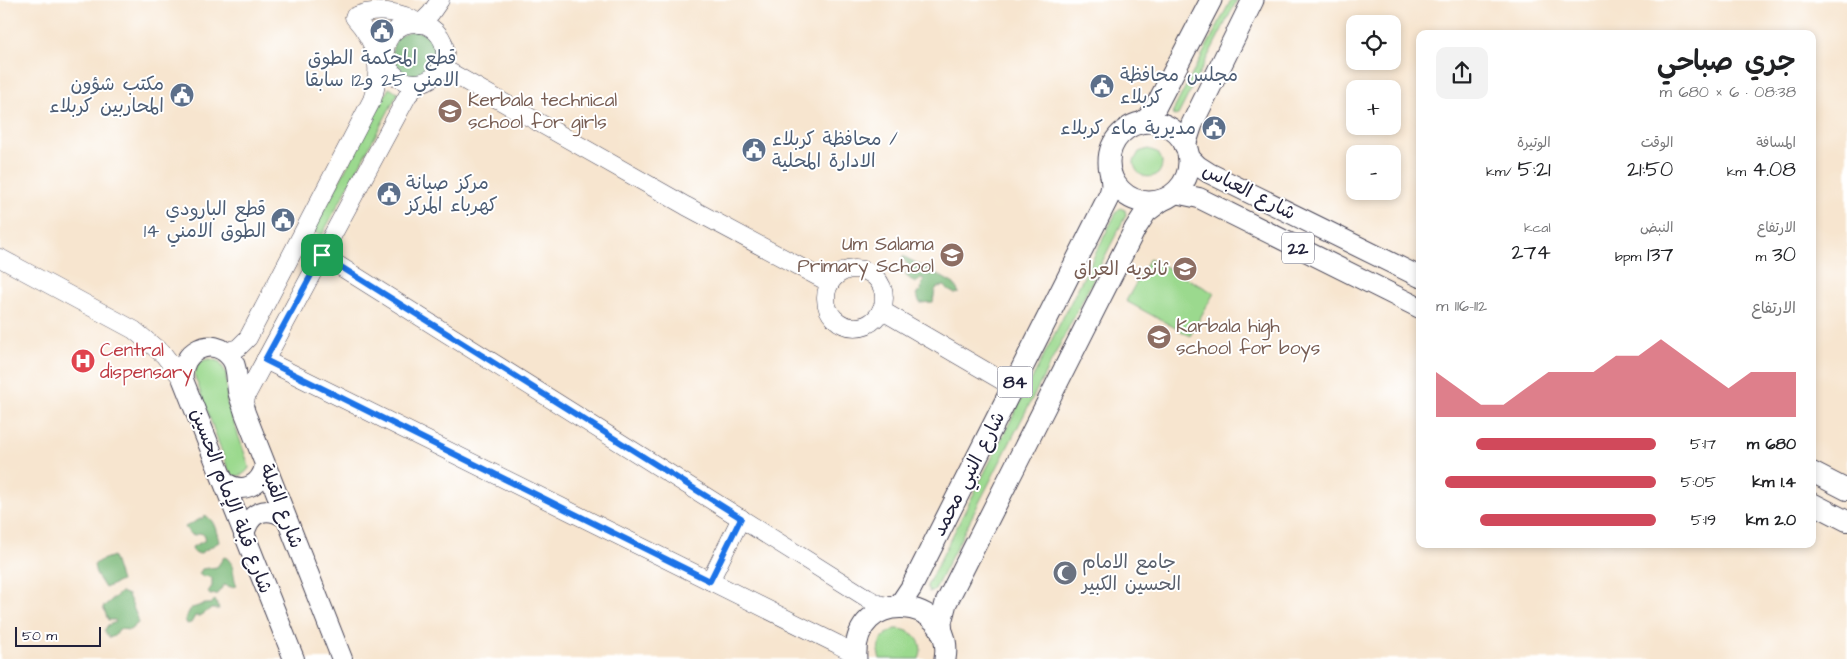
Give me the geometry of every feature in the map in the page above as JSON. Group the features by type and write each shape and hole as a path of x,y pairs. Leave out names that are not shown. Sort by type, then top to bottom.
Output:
{"highway":[{"name":"84","path":"1111,174 1110,159 1114,144 1120,135 1148,118 1154,110 1211,0"},
{"name":"84","path":"1169,196 1181,187 1188,173 1187,151 1192,124 1250,2"},
{"path":"1140,123 1156,123 1170,128 1176,133 1187,151"},
{"path":"1111,174 1119,188 1131,198 1152,202 1169,196"},
{"name":"شارع النبي محمد","path":"894,607 901,603 911,588 1110,194 1112,186 1111,174"},
{"name":"شارع النبي محمد","path":"948,649 941,622 946,603 1135,229 1146,212 1169,196"},
{"path":"856,659 856,647 860,633 868,620 880,611 894,607 908,607 922,612 934,620 948,649"}],"main road":[{"path":"184,380 183,366 194,351 200,348 213,347 225,352 238,348 248,338 372,100 378,71 376,56 372,41 354,17 368,12 388,12 407,17 420,24 433,30 441,40 444,53 441,67 428,80 419,83 402,81 395,76 386,62 386,45 395,31 410,24 420,24 440,0"},
{"path":"441,67 686,206 830,283"},
{"path":"245,414 245,398 408,95 419,83"},
{"name":"شارع العباس","path":"1187,151 1198,166 1209,173 1416,275"},
{"name":"شارع العباس","path":"1169,196 1191,196 1206,202 1416,306"},
{"path":"322,255 873,601 894,607"},
{"name":"شارع قبلة الإمام الحسين","path":"0,258 134,330 164,355 184,380 294,659"},
{"path":"852,270 868,273 880,285 883,301 881,310 877,317 864,326 847,326 840,323 834,318 827,305 826,297 830,283 836,276 852,270"},
{"path":"881,310 1013,386"},
{"name":"شارع القبلة","path":"225,352 230,357 235,368 238,391 245,414 342,659"},
{"path":"265,360 843,647 852,653 856,659"},
{"path":"224,482 230,486 246,488 259,480 266,466"},
{"path":"1816,474 1847,490"},
{"path":"1816,505 1847,521"},
{"path":"244,535 246,526 251,518 259,513 268,510 277,512 285,517"},
{"path":"710,581 741,518"}],"green space":[{"path":"1231,0 1237,0 1178,115 1174,116 1173,111"},
{"path":"414,31 426,35 432,41 436,53 432,65 426,71 414,75 402,71 396,65 392,53 396,41 402,35"},
{"path":"389,88 398,93 322,235 313,231"},
{"path":"1148,149 1157,152 1161,157 1162,163 1158,174 1149,177 1138,173 1134,161 1139,152"},
{"path":"1120,208 1125,210 1126,215 934,591 929,592 927,586"},
{"path":"903,256 929,270 925,273 927,275 935,273 954,284 959,293 955,294 945,286 938,287 935,290 933,302 920,303 916,294 921,290 924,281 922,277 915,283 905,275 910,267 902,258"},
{"path":"1150,258 1214,293 1190,336 1126,301"},
{"path":"211,359 220,362 226,373 227,403 248,463 249,468 239,476 234,476 228,469 195,377 199,364 204,360"},
{"path":"206,516 214,524 219,542 199,554 193,551 192,547 204,541 205,536 201,533 190,534 185,527"},
{"path":"113,556 121,581 105,588 96,574 94,565"},
{"path":"224,557 232,564 236,586 224,585 217,594 210,595 208,592 212,586 212,578 208,576 203,577 199,574 202,569 217,567"},
{"path":"121,592 128,595 138,623 130,630 119,629 110,638 104,631 108,625 116,622 115,620 108,620 103,607"},
{"path":"215,600 219,609 211,609 199,616 195,616 191,623 187,624 185,619 191,608 210,604"},
{"path":"895,629 907,631 916,637 921,647 919,659 880,659 878,649 883,637"}],"place":[{"name":"قطع المحكمة الطوق الامني 25 و12 سابقا","path":"382,31"},
{"name":"مجلس محافظة كربلاء","path":"1102,86"},
{"name":"مكتب شؤون المحاربين كربلاء","path":"182,95"},
{"name":"Kerbala technical school for girls","path":"450,111"},
{"name":"مديرية ماء كربلاء","path":"1214,128"},
{"name":"محافظة كربلاء / الادارة المحلية","path":"754,150"},
{"name":"مركز صيانة كهرباء المركز","path":"389,194"},
{"name":"قطع البارودي الطوق الامني 14","path":"283,220"},
{"name":"Um Salama Primary School","path":"952,255"},
{"name":"ثانويه العراق","path":"1185,269"},
{"name":"Karbala high school for boys","path":"1159,337"},
{"name":"Central dispensary","path":"83,361"},
{"name":"جامع الامام الحسين الكبير","path":"1065,573"}],"route":[{"path":"322,255 741,518 710,581 265,360 322,255"}]}
